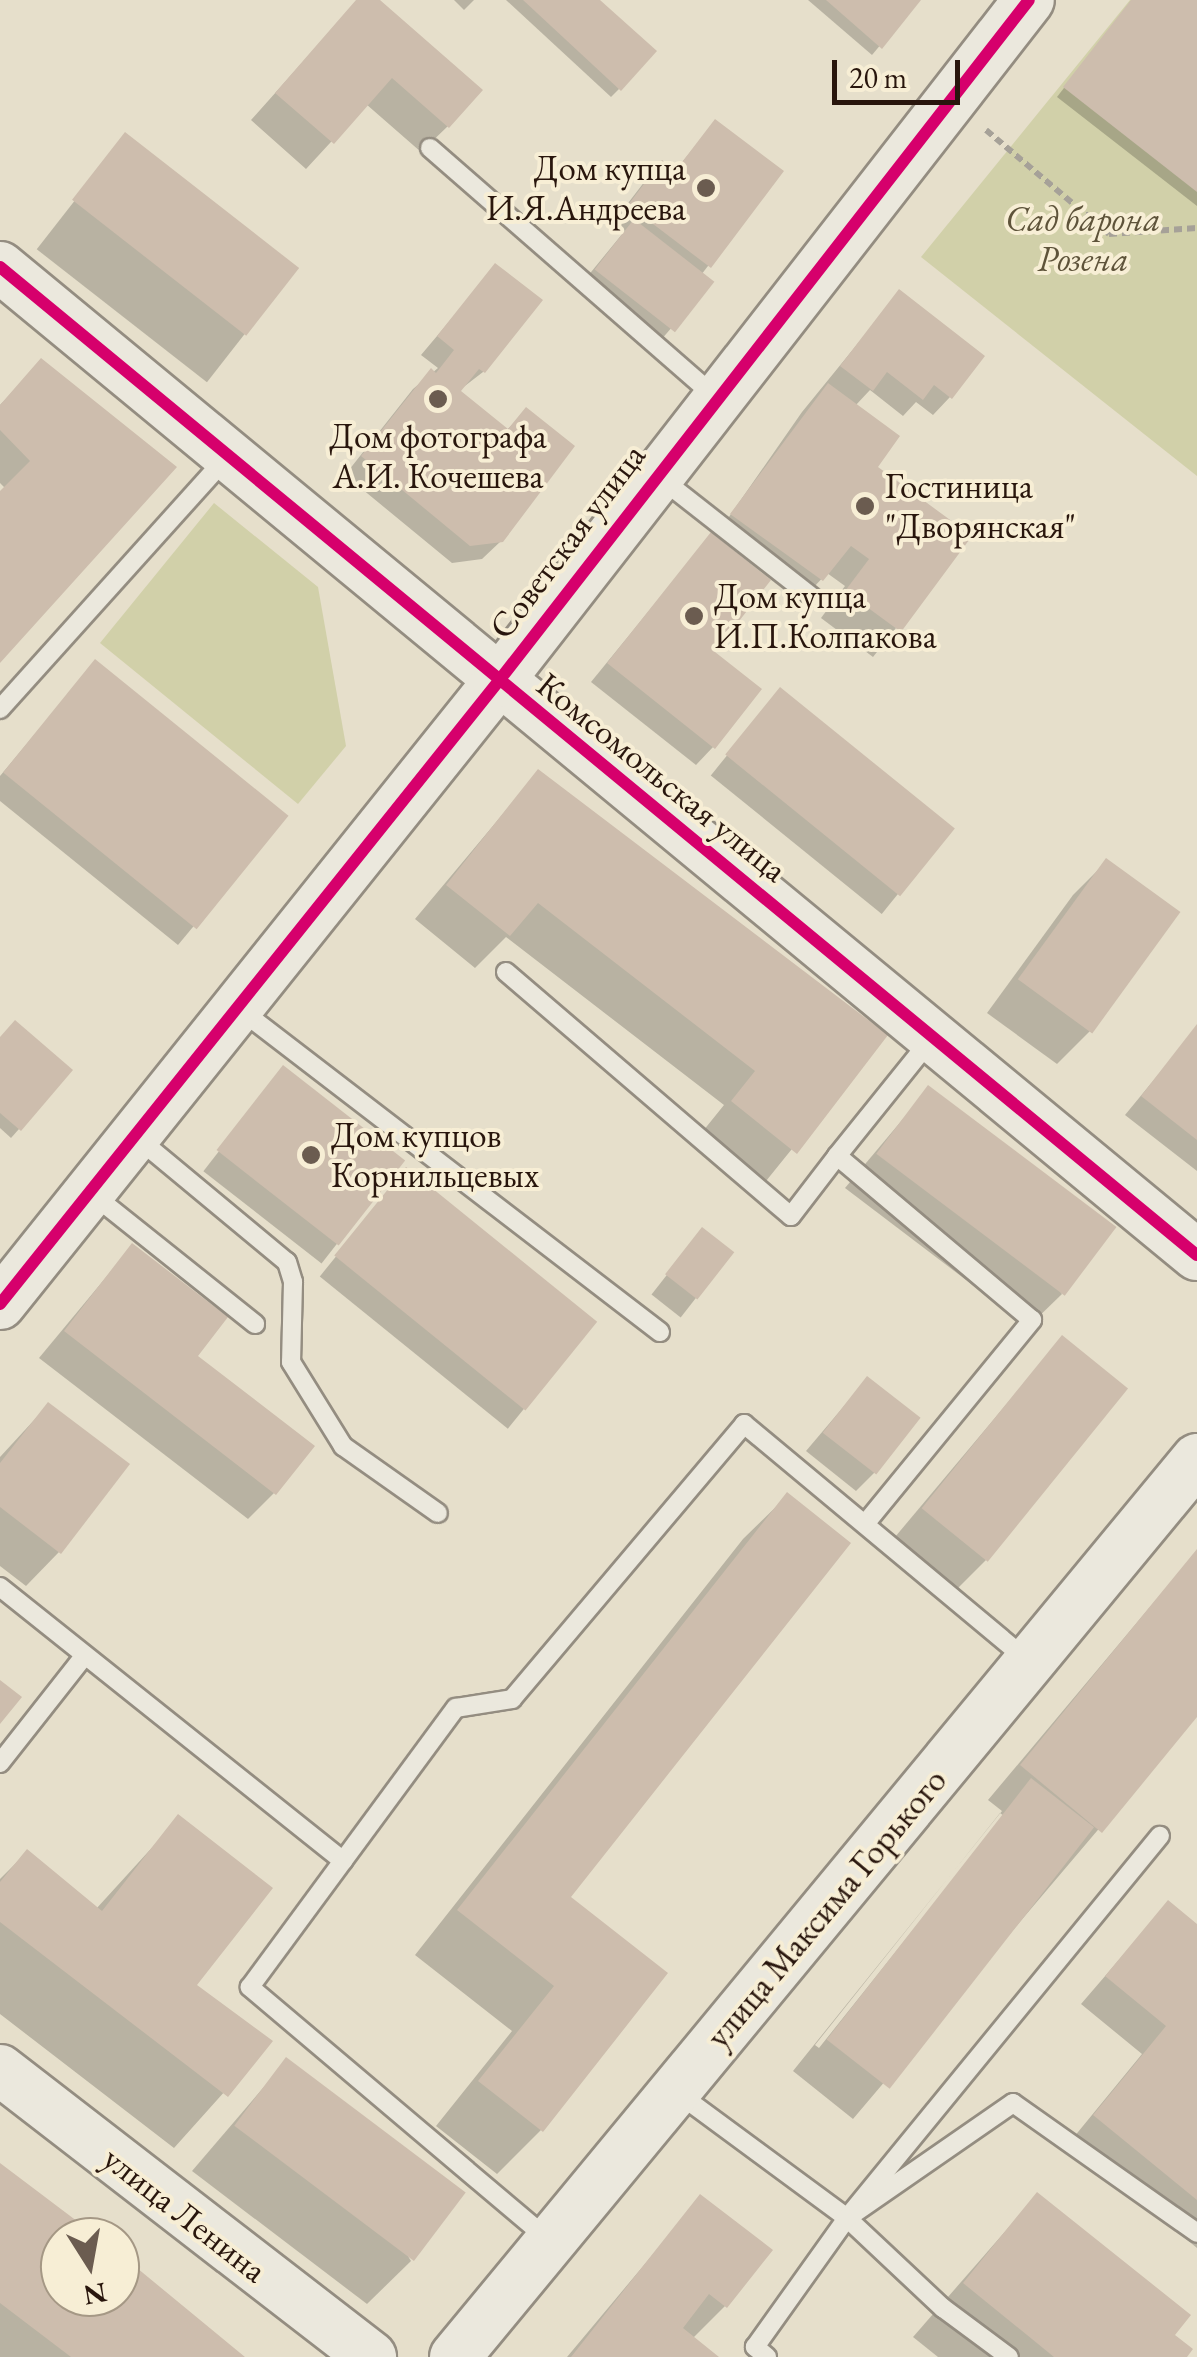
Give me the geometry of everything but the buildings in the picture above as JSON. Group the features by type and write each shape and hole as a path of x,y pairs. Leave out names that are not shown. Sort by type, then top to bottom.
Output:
{"street":[{"name":"Советская улица","path":"0,1304 498,682 714,396 1029,0"},
{"name":"Комсомольская улица","path":"0,267 498,682 1197,1255"},
{"name":"улица Максима Горького","path":"455,2357 1197,1459"},
{"name":"улица Ленина","path":"0,2070 371,2357"}],"lane":[{"path":"430,148 714,396"},
{"path":"0,708 228,456"},
{"path":"656,475 812,598"},
{"path":"506,972 791,1216 932,1038"},
{"path":"238,1008 660,1332"},
{"path":"135,1136 287,1262 293,1282 291,1362 343,1446 438,1514"},
{"path":"837,1156 1032,1320 865,1524"},
{"path":"90,1192 255,1324"},
{"path":"549,2241 250,1987 456,1708 512,1699 744,1424 1029,1662"},
{"path":"0,1588 344,1861"},
{"path":"0,1763 84,1655"},
{"path":"767,2357 755,2347 847,2218 1160,1836"},
{"path":"674,2090 847,2218 943,2308 1009,2357"},
{"path":"847,2218 1013,2103 1197,2233"}],"path":[{"path":"950,100 1109,234 1197,228"}],"green space":[{"name":"Сад барона Розена","path":"1130,0 1197,0 1197,476 921,257"},
{"path":"214,503 318,587 346,746 298,804 100,643"}],"cycle path":[{"path":"0,1304 498,682 1029,0"},
{"path":"0,267 1197,1255"}],"place":[{"name":"Дом купца И.Я.Андреева","path":"706,188"},
{"name":"Дом фотографа А.И. Кочешева","path":"438,399"},
{"name":"Гостиница \"Дворянская\"","path":"865,506"},
{"name":"Дом купца И.П.Колпакова","path":"694,616"},
{"name":"Дом купцов Корнильцевых","path":"311,1155"}]}
